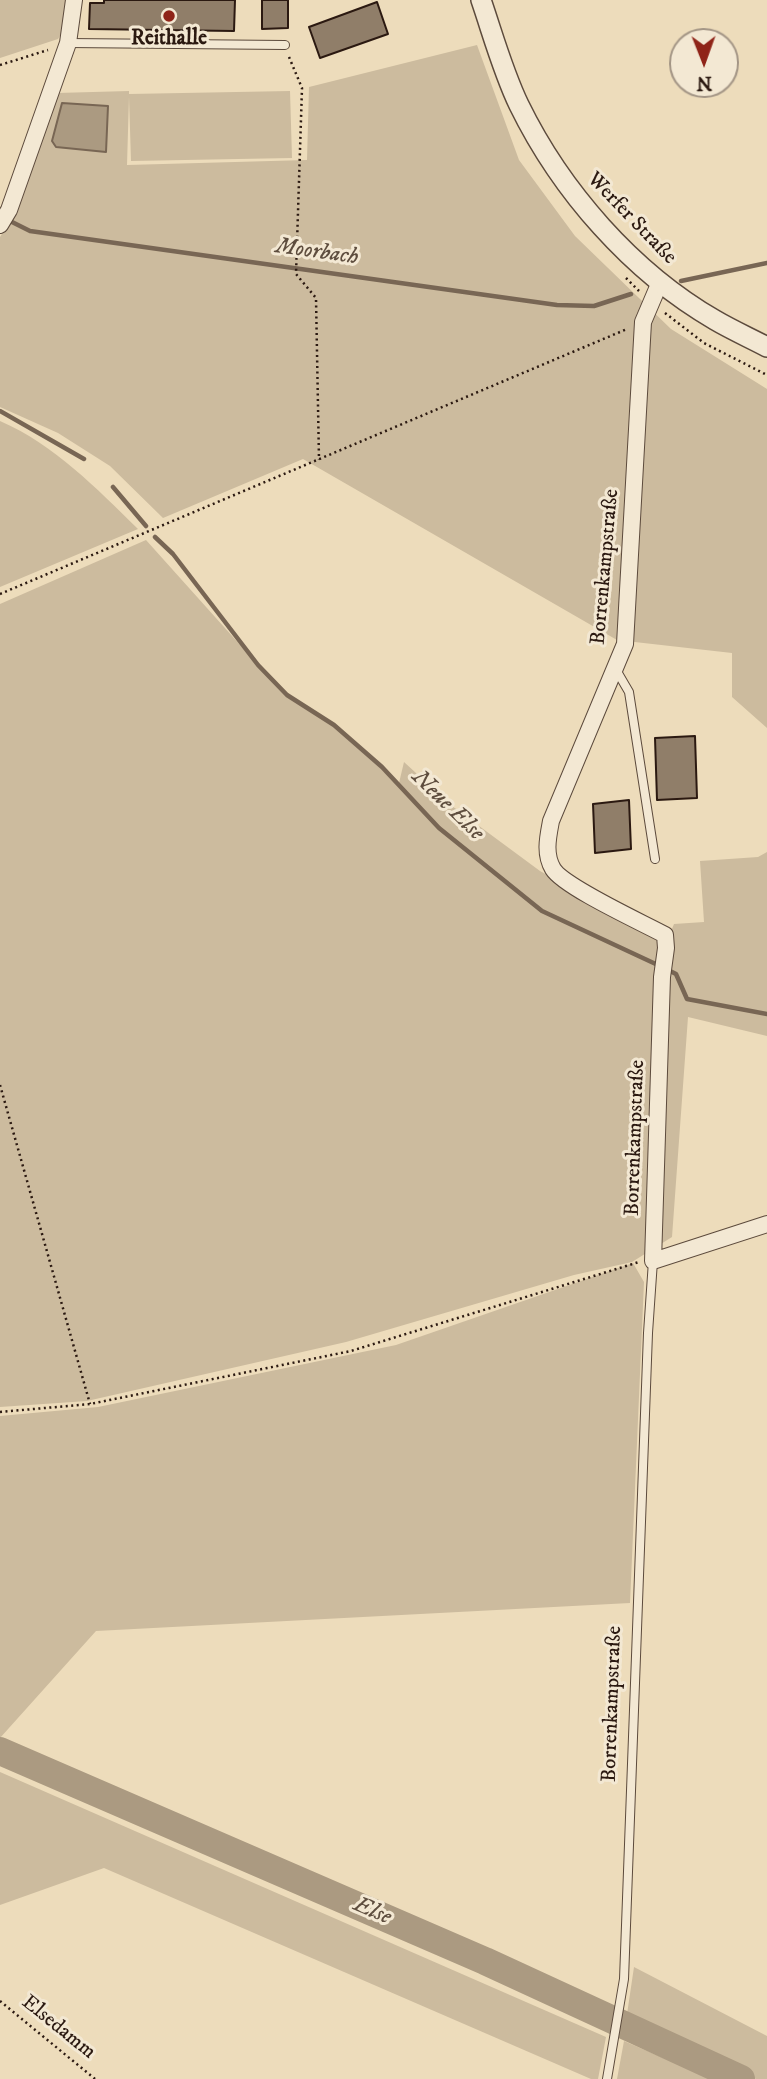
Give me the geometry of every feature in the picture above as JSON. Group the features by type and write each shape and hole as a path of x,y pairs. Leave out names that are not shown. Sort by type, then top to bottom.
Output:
{"street":[{"path":"0,225 9,210 68,43 74,0"},
{"name":"Werfer Straße","path":"481,0 519,105 545,152 588,213 660,282 714,319 767,347"},
{"name":"Borrenkampstraße","path":"653,1261 665,935 576,888 553,869 546,845 551,821 625,644 643,322 660,282"},
{"path":"653,1261 767,1224"}],"lane":[{"path":"68,43 285,45"},
{"path":"615,668 629,692 655,859"},
{"name":"Borrenkampstraße","path":"607,2079 624,1979 653,1261"}],"path":[{"path":"0,65 68,43"},
{"path":"285,45 302,88 296,274 316,298 319,460"},
{"path":"650,302 704,343 767,375"},
{"path":"0,594 643,322"},
{"path":"0,1085 90,1405"},
{"path":"0,1412 90,1405 351,1351 633,1263 653,1261"},
{"name":"Elsedamm","path":"0,2001 95,2079"}],"shaded area":[{"path":"0,0 67,0 63,31 58,39 0,58"},
{"path":"477,45 519,160 575,236 671,329 767,389 767,728 732,697 732,653 617,640 303,459 163,518 110,466 58,433 0,407 0,237 18,209 57,93 290,91 292,158 131,161 129,97 127,165 307,160 309,87"},
{"path":"62,103 108,106 106,152 56,147 52,141"},
{"path":"0,421 57,455 138,529 0,587"},
{"path":"146,540 285,695 333,724 399,783 404,762 452,806 540,871 667,941 674,924 704,922 700,861 758,857 767,852 767,1036 688,1017 672,1237 632,1262 574,1275 346,1342 87,1401 0,1407 0,604"},
{"path":"633,1263 644,1282 630,1603 96,1631 0,1738 0,1416 98,1407 396,1345"},
{"path":"0,1772 606,2037 598,2079 591,2079 104,1868 0,1905"},
{"path":"634,1967 767,2036 767,2079 756,2079 626,2021"},
{"path":"624,2041 712,2079 617,2079"}],"building":[{"name":"Reithalle","path":"104,0 235,0 234,31 89,29 90,3 104,3"},
{"path":"262,0 288,0 288,28 262,29"},
{"path":"377,2 388,34 320,58 309,27"},
{"path":"695,736 697,798 657,800 655,738"},
{"path":"629,800 631,849 595,853 593,804"}],"waterway":[{"name":"Moorbach","path":"8,220 30,231 557,305 594,306 631,294"},
{"name":"Moorbach","path":"681,281 767,263"},
{"name":"Neue Else","path":"0,411 84,459"},
{"name":"Neue Else","path":"113,487 146,526"},
{"name":"Neue Else","path":"155,537 173,554 258,665 287,695 334,725 382,767 439,828 542,911 660,966"},
{"name":"Neue Else","path":"668,970 676,974 687,999 767,1014"},
{"name":"Else","path":"0,1751 485,1961 741,2079"}],"place":[{"name":"Reithalle","path":"169,16"}]}
